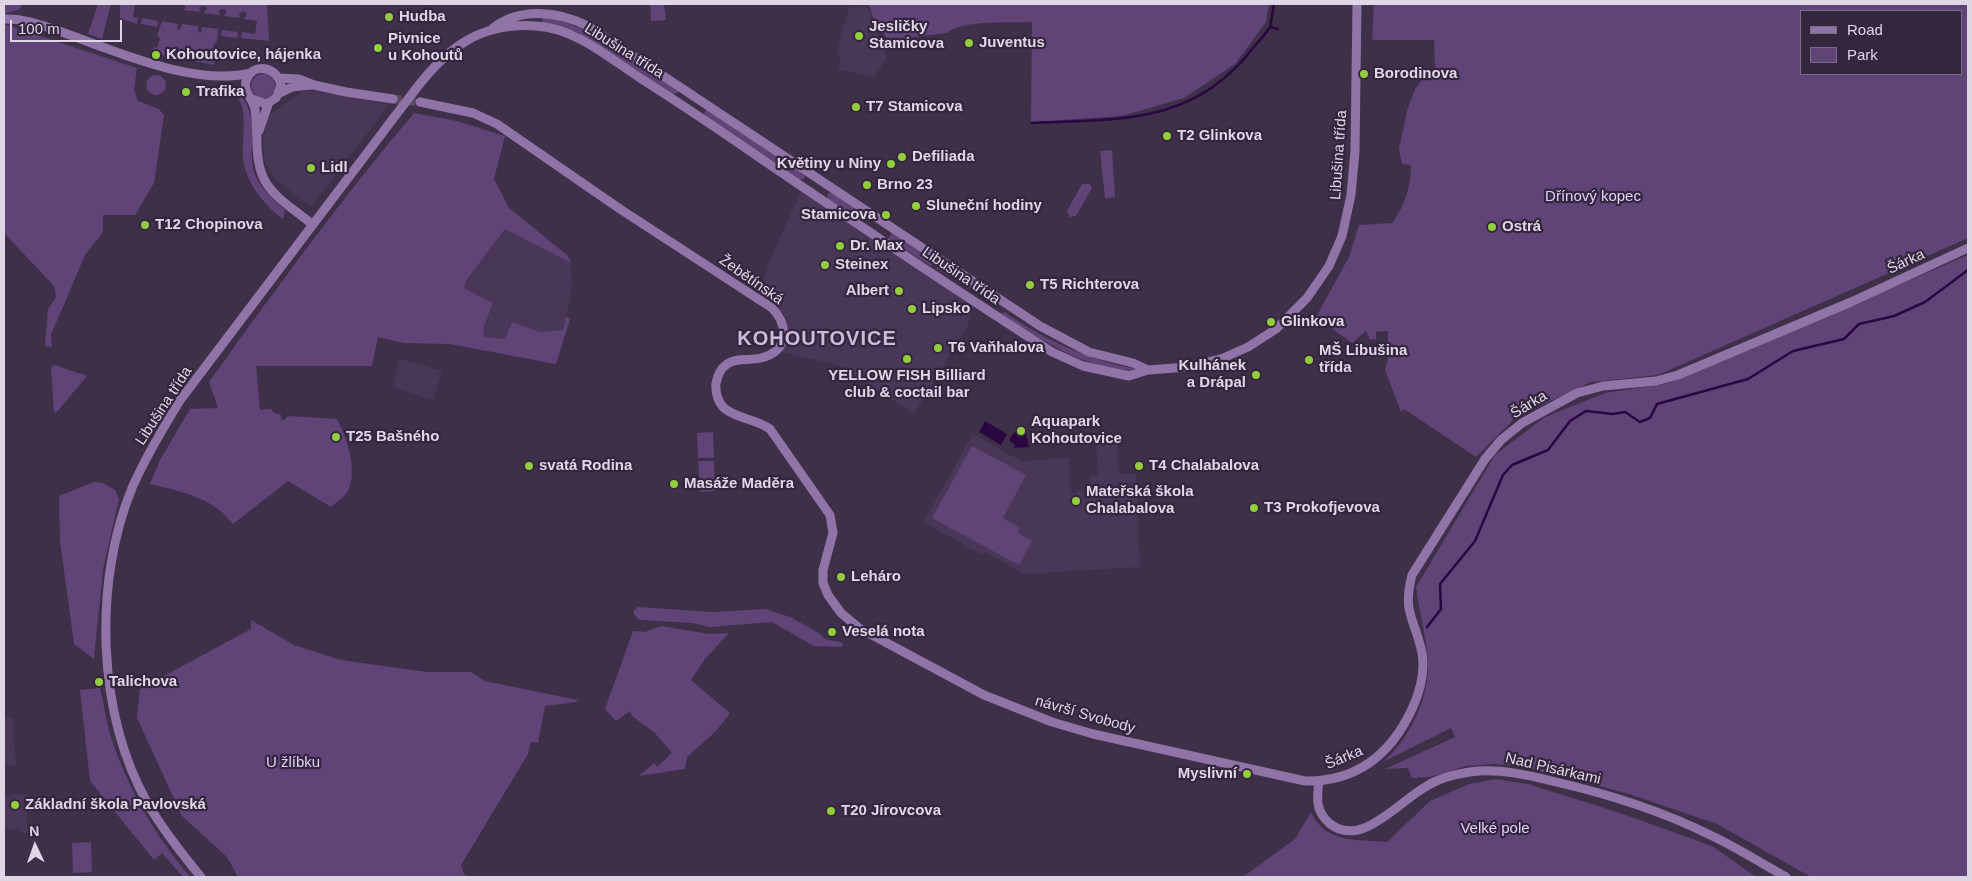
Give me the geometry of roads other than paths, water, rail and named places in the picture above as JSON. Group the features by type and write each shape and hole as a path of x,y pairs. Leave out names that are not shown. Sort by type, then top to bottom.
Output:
{"street":[{"name":"Libušina třída","path":"493,28 536,26 562,31 578,38 1052,352 1083,366 1107,373 1130,376 1148,370 1187,367 1213,361 1248,347 1278,327 1307,298 1329,266 1342,236 1352,195 1355,151 1357,4"},
{"name":"Libušina třída","path":"201,877 165,832 147,802 132,769 116,720 106,659 107,599 116,540 132,490 155,440 181,399 414,90 446,54 468,40 515,15 558,15 588,26 1040,326 1089,352 1133,363 1148,370"},
{"path":"4,19 21,20 154,64 187,72 232,76 266,68 273,71 279,78 280,93"},
{"path":"246,87 251,73"},
{"path":"232,76 246,87 256,110 258,164 266,182 276,194 312,225"},
{"path":"279,78 299,79 314,85 394,99"},
{"path":"252,99 261,103 269,102 280,93 292,87 314,85"},
{"path":"258,136 269,102"},
{"name":"Žebětínská","path":"420,102 473,114 497,124 620,209 772,308 781,318 784,330 779,347 770,355 760,359 738,360 728,363 718,376 717,397 724,408 735,415 760,422 770,429 830,515 833,533 823,570 823,582 828,595 841,613 860,628"},
{"name":"Šárka","path":"1319,781 1359,770 1381,756 1397,736 1406,720 1418,696 1422,677 1422,653 1407,608 1407,593 1412,575 1485,459 1501,440 1522,423 1577,393 1603,386 1656,381 1678,375 1851,302 1968,248"},
{"name":"návrší Svobody","path":"860,628 984,695 1052,722 1093,734 1291,779 1319,781"},
{"name":"Nad Pisárkami","path":"1319,781 1318,810 1334,827 1343,831 1352,831 1376,822 1417,792 1440,779 1469,772 1494,770 1523,774 1575,786 1655,812 1710,834 1786,877"}],"waterway":[{"path":"1270,27 1274,4"},
{"path":"1032,123 1125,118 1153,113 1180,105 1206,92 1230,73 1270,27 1278,29"},
{"path":"1427,627 1441,609 1440,584 1475,541 1503,475 1512,465 1548,450 1570,421 1586,411 1613,414 1625,412 1640,422 1650,418 1657,404 1748,379 1793,351 1844,339 1859,324 1894,316 1925,302 1968,270"}],"tunnel":[{"path":"393,99 420,102"}],"place":[{"name":"Hudba","path":"389,17"},
{"name":"Jesličky Stamicova","path":"859,36"},
{"name":"Juventus","path":"969,43"},
{"name":"Pivnice u Kohoutů","path":"378,48"},
{"name":"Kohoutovice, hájenka","path":"156,55"},
{"name":"Borodinova","path":"1364,74"},
{"name":"Trafika","path":"186,92"},
{"name":"T7 Stamicova","path":"856,107"},
{"name":"T2 Glinkova","path":"1167,136"},
{"name":"Defiliada","path":"902,157"},
{"name":"Květiny u Niny","path":"891,164"},
{"name":"Lidl","path":"311,168"},
{"name":"Brno 23","path":"867,185"},
{"name":"Sluneční hodiny","path":"916,206"},
{"name":"Stamicova","path":"886,215"},
{"name":"T12 Chopinova","path":"145,225"},
{"name":"Ostrá","path":"1492,227"},
{"name":"Dr. Max","path":"840,246"},
{"name":"Steinex","path":"825,265"},
{"name":"T5 Richterova","path":"1030,285"},
{"name":"Albert","path":"899,291"},
{"name":"Lipsko","path":"912,309"},
{"name":"Glinkova","path":"1271,322"},
{"name":"T6 Vaňhalova","path":"938,348"},
{"name":"YELLOW FISH Billiard club & coctail bar","path":"907,359"},
{"name":"MŠ Libušina třída","path":"1309,360"},
{"name":"Kulhánek a Drápal","path":"1256,375"},
{"name":"Aquapark Kohoutovice","path":"1021,431"},
{"name":"T25 Bašného","path":"336,437"},
{"name":"svatá Rodina","path":"529,466"},
{"name":"T4 Chalabalova","path":"1139,466"},
{"name":"Masáže Maděra","path":"674,484"},
{"name":"Mateřská škola Chalabalova","path":"1076,501"},
{"name":"T3 Prokofjevova","path":"1254,508"},
{"name":"Leháro","path":"841,577"},
{"name":"Veselá nota","path":"832,632"},
{"name":"Talichova","path":"99,682"},
{"name":"Myslivní","path":"1247,774"},
{"name":"Základní škola Pavlovská","path":"15,805"},
{"name":"T20 Jírovcova","path":"831,811"}],"district":[{"name":"KOHOUTOVICE","path":"817,339"}],"park label":[{"name":"Dřínový kopec","path":"1593,197"},
{"name":"U žlíbku","path":"293,763"},
{"name":"Velké pole","path":"1495,829"}]}
